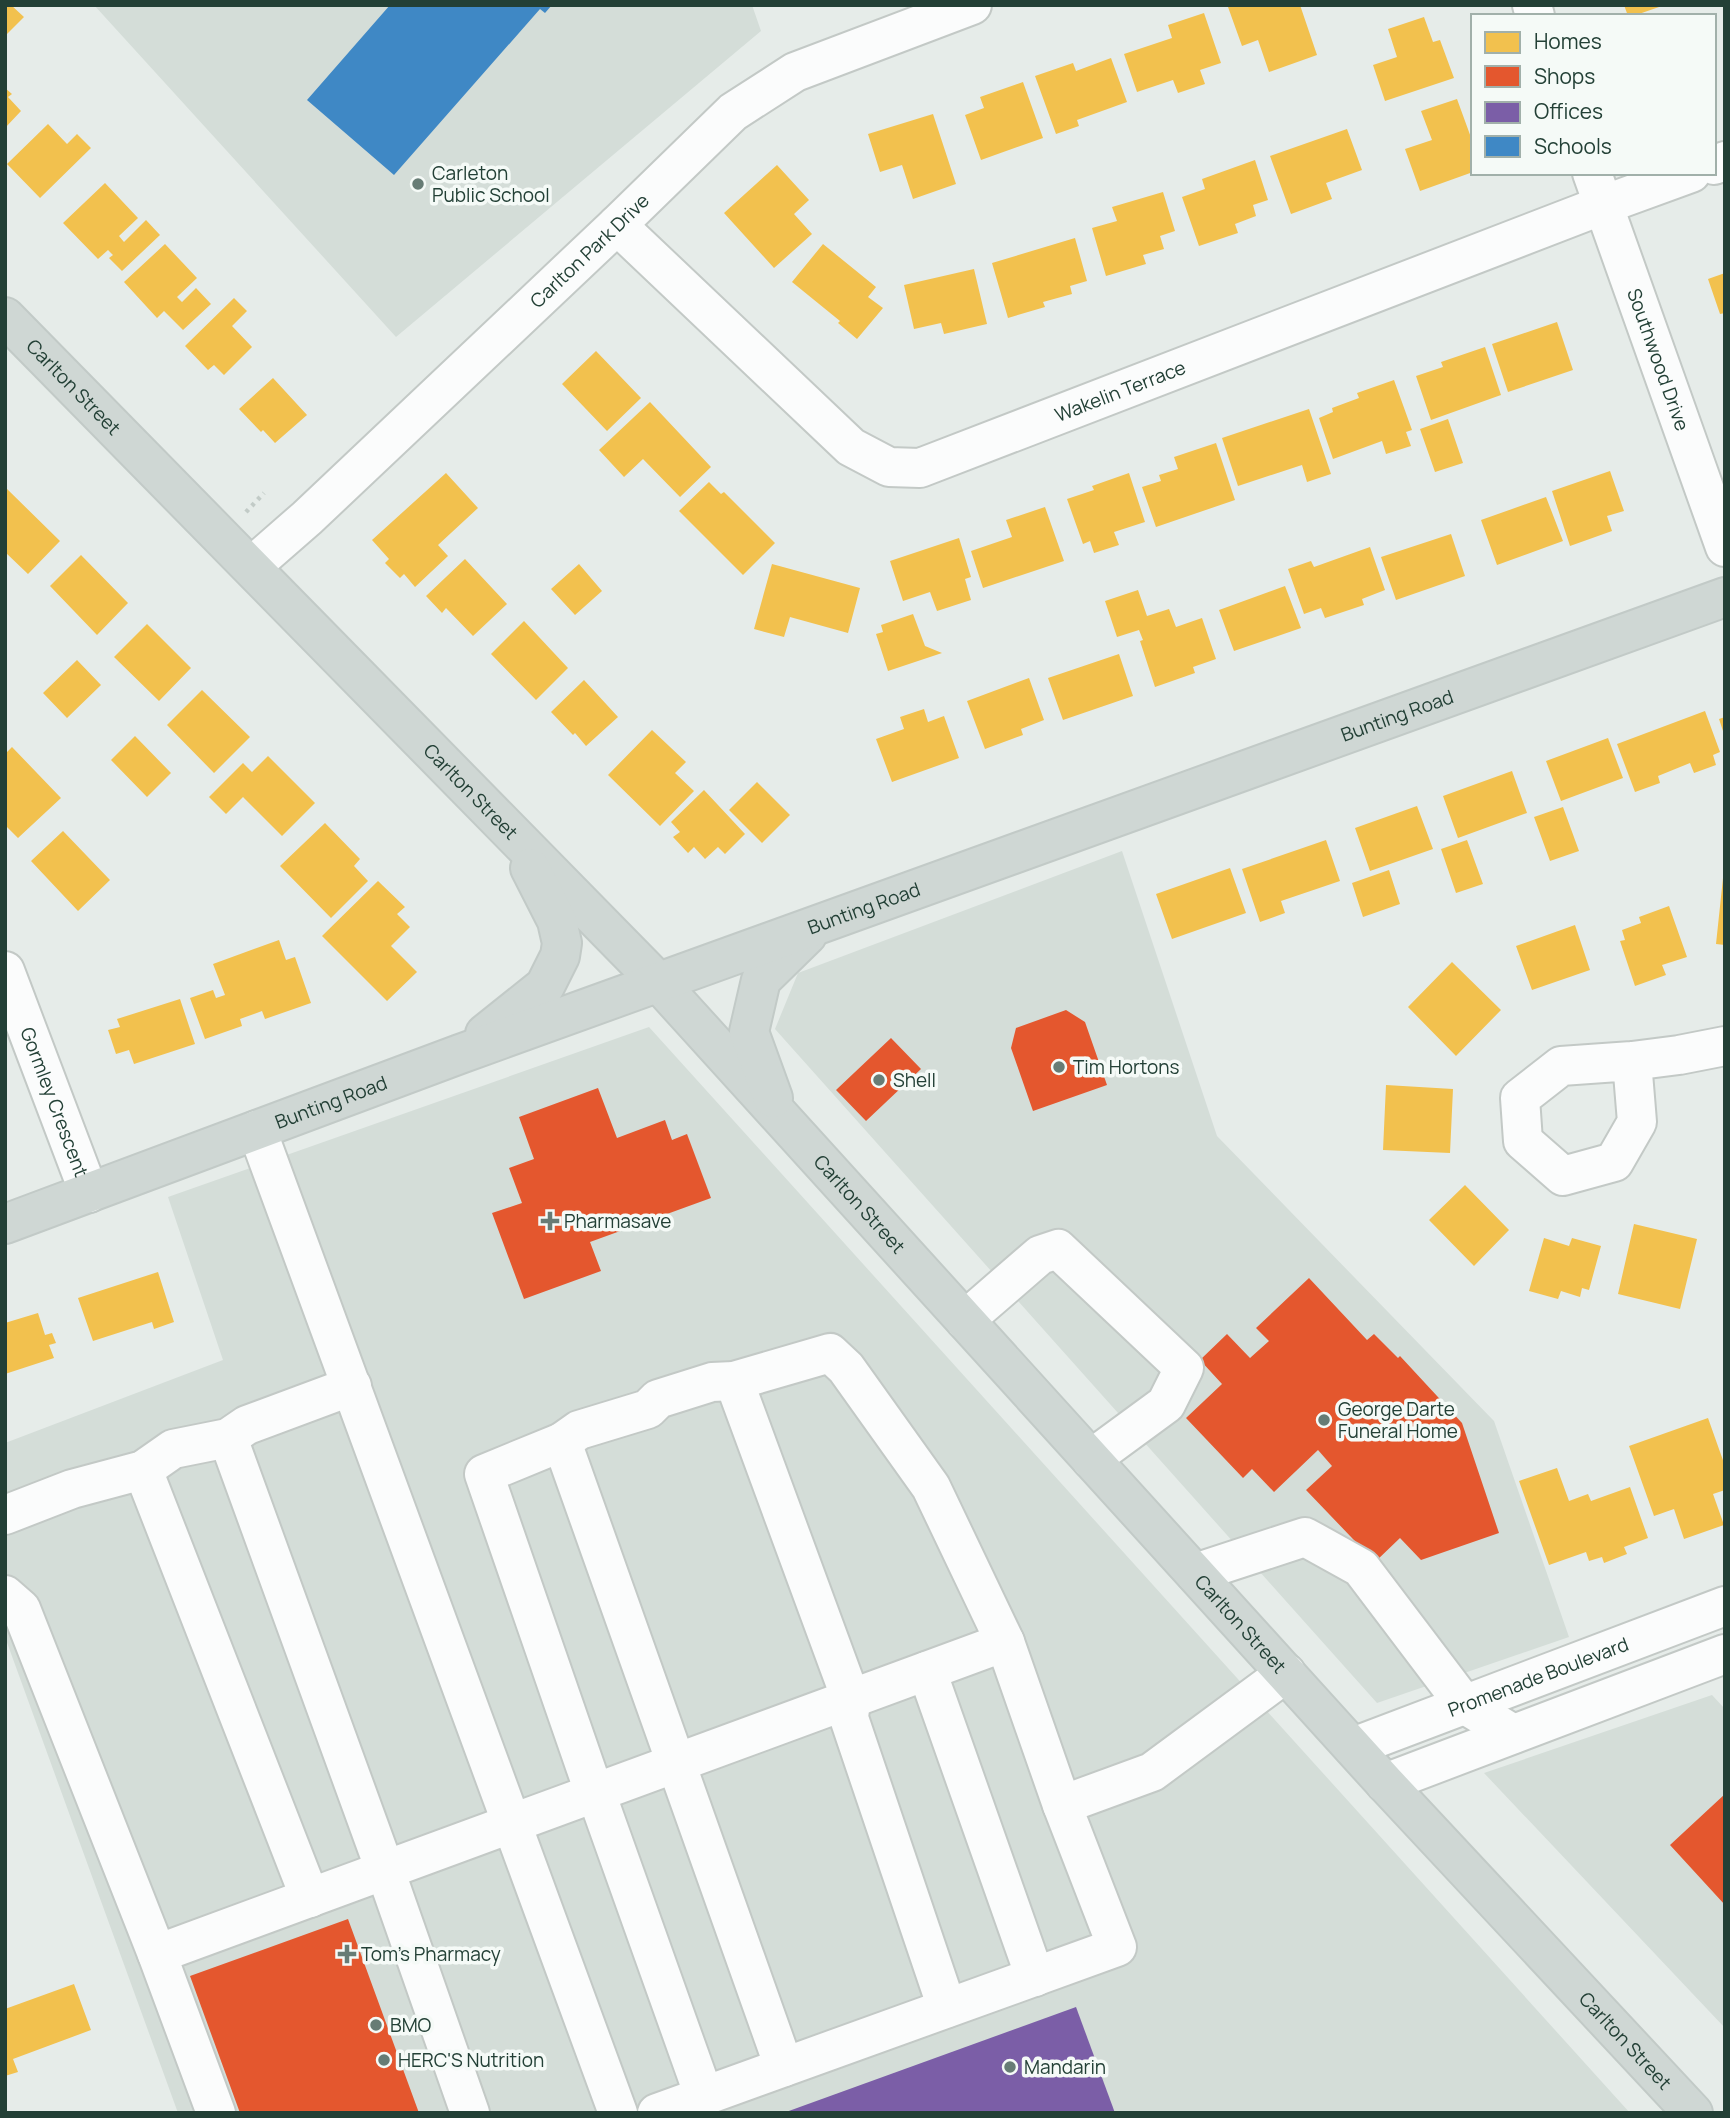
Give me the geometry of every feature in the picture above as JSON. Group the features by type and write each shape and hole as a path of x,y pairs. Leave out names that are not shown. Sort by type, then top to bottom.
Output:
{"main road":[{"name":"Carlton Street","path":"5,317 659,983 1385,1783 1693,2113"},
{"name":"Bunting Road","path":"5,1224 460,1054 1725,597"},
{"path":"460,1054 545,986 560,956 562,943 557,921 514,835"},
{"path":"778,1114 749,1032 761,980 816,926"}],"street":[{"name":"Carlton Park Drive","path":"252,566 307,518 733,112 795,72 972,5"},
{"name":"Wakelin Terrace","path":"617,225 851,447 889,467 920,468 1597,189 1679,175"},
{"name":"Southwood Drive","path":"1597,189 1725,547"},
{"name":"Gormley Crescent","path":"5,971 89,1193"},
{"path":"1632,1061 1725,1046"},
{"path":"257,1130 618,2113"},
{"path":"965,1320 1040,1255 1058,1248 1184,1368 1166,1404 1091,1459"},
{"path":"657,2113 1117,1947 1062,1805 1005,1642 931,1488 846,1368 830,1353 734,1381 712,1382 658,1399 648,1409 579,1430 562,1442 484,1474 594,1792 704,2096"},
{"path":"734,1381 851,1699 849,1718 947,2008"},
{"path":"5,1515 72,1489 143,1470 173,1449 228,1438 247,1425 352,1386"},
{"path":"228,1438 470,2113"},
{"path":"562,1442 784,2067"},
{"path":"143,1470 310,1898"},
{"path":"1195,1573 1305,1538 1361,1568 1464,1704 1513,1734"},
{"path":"5,1595 21,1609 157,1954 216,2113"},
{"name":"Promenade Boulevard","path":"1353,1747 1725,1606"},
{"path":"157,1954 1005,1642"},
{"path":"1385,1783 1725,1654"},
{"path":"926,1671 1035,1977"},
{"path":"1062,1805 1152,1772 1286,1673"}],"path":[{"path":"243,515 264,494"}],"shaded area":[{"name":"Carleton Public School","path":"94,5 752,5 761,31 396,337"},
{"path":"1122,851 1217,1136 1494,1421 1569,1637 1377,1703 775,1029 798,973"},
{"path":"649,1027 1630,2113 178,2113 5,1637 5,1443 223,1360 168,1197"},
{"path":"1712,1695 1725,1709 1725,2028 1484,1773"}],"building: Homes":[{"path":"5,5 11,5 24,17 5,36"},
{"path":"1300,5 1317,55 1269,72 1258,40 1242,46 1228,7"},
{"path":"1624,5 1662,5 1639,14 1627,14"},
{"path":"1204,13 1221,63 1200,70 1205,84 1178,93 1173,80 1137,92 1124,54 1172,38 1168,25"},
{"path":"1424,17 1433,42 1440,40 1454,78 1385,101 1373,65 1397,57 1388,29"},
{"path":"1111,58 1127,102 1077,120 1079,126 1056,134 1035,76 1073,63 1076,71"},
{"path":"1023,82 1043,138 981,160 965,115 984,108 980,97"},
{"path":"5,88 12,94 8,97 21,111 5,128"},
{"path":"1457,99 1471,138 1471,173 1420,191 1405,149 1432,140 1421,111"},
{"path":"933,114 956,184 913,199 902,165 880,172 868,134"},
{"path":"48,124 67,144 77,134 91,148 40,198 7,164"},
{"path":"1347,129 1362,170 1326,183 1332,199 1291,214 1270,156"},
{"path":"1255,160 1268,200 1253,205 1256,216 1235,224 1238,233 1199,246 1182,197 1205,189 1202,179"},
{"path":"777,165 809,200 794,214 812,234 774,268 724,213"},
{"path":"105,183 138,218 119,236 124,242 146,220 160,235 122,271 109,258 113,255 108,250 98,259 63,223"},
{"path":"1163,192 1175,231 1160,236 1164,249 1143,255 1146,264 1106,276 1092,228 1117,221 1112,207"},
{"path":"1075,238 1087,281 1070,286 1072,294 1043,302 1045,307 1008,318 992,263"},
{"path":"165,244 197,278 177,297 182,302 196,288 211,304 183,330 164,311 157,318 124,282"},
{"path":"823,244 876,287 868,297 883,308 857,339 838,323 840,321 792,282"},
{"path":"974,269 987,324 944,334 941,323 914,329 904,285"},
{"path":"1725,273 1725,313 1720,314 1708,279"},
{"path":"234,298 247,311 232,326 252,347 224,375 214,365 208,370 185,346"},
{"path":"1557,322 1573,370 1508,392 1492,344"},
{"path":"1485,347 1501,395 1431,420 1416,376 1443,367 1441,362"},
{"path":"596,351 641,398 607,431 562,384"},
{"path":"273,378 307,415 275,443 239,409"},
{"path":"1394,380 1412,430 1406,432 1411,446 1386,454 1382,441 1333,459 1319,418 1333,412 1332,408 1359,398 1357,393"},
{"path":"650,402 711,467 680,497 643,459 624,477 599,450"},
{"path":"1309,409 1331,474 1307,482 1302,465 1238,486 1222,438"},
{"path":"1448,419 1463,463 1435,472 1420,429"},
{"path":"1216,443 1235,500 1156,527 1142,487 1161,481 1159,475 1178,469 1174,457"},
{"path":"1610,471 1624,511 1607,516 1612,531 1570,546 1552,491"},
{"path":"446,473 478,508 438,545 448,556 415,587 404,574 400,578 385,563 389,559 372,540"},
{"path":"1129,473 1145,522 1114,532 1119,545 1094,553 1090,541 1083,544 1067,499 1094,490 1092,486"},
{"path":"709,482 721,494 724,492 775,543 743,575 679,511"},
{"path":"5,487 60,541 28,574 5,552"},
{"path":"1546,497 1563,541 1497,565 1481,520"},
{"path":"1045,507 1064,561 983,588 971,551 1012,537 1006,520"},
{"path":"1451,534 1465,576 1396,600 1381,557"},
{"path":"959,538 971,577 965,579 971,600 937,611 930,592 903,601 890,561"},
{"path":"1370,547 1385,590 1362,599 1364,605 1325,618 1321,608 1304,614 1288,569 1311,561 1314,567"},
{"path":"81,555 128,603 97,635 50,586"},
{"path":"465,559 507,604 473,636 446,608 442,613 426,596"},
{"path":"579,564 602,591 575,615 551,589"},
{"path":"772,564 860,588 848,633 790,617 784,637 754,629"},
{"path":"1285,586 1301,628 1234,651 1219,610"},
{"path":"1138,590 1147,616 1169,609 1176,627 1202,618 1216,659 1193,667 1195,673 1155,687 1139,630 1117,637 1105,601"},
{"path":"913,614 925,646 942,653 888,671 876,634 883,632 881,625"},
{"path":"524,621 568,668 536,700 491,654"},
{"path":"147,624 191,668 159,701 114,657"},
{"path":"1119,654 1133,696 1063,720 1048,678"},
{"path":"77,660 101,685 67,718 43,693"},
{"path":"1029,678 1044,720 1021,729 1023,735 985,749 967,701"},
{"path":"584,680 618,717 586,746 551,712"},
{"path":"202,690 250,737 214,773 167,725"},
{"path":"924,709 928,722 944,716 959,758 892,782 876,739 904,729 900,717"},
{"path":"1705,711 1720,752 1713,755 1716,765 1694,773 1690,763 1658,776 1660,783 1635,792 1617,744"},
{"path":"1725,717 1725,734 1724,734 1719,719"},
{"path":"652,730 686,762 675,773 694,791 660,826 608,775"},
{"path":"135,736 171,773 147,797 111,760"},
{"path":"1608,738 1623,778 1561,801 1546,761"},
{"path":"12,747 61,798 18,838 5,825 5,754"},
{"path":"268,756 315,803 282,836 243,797 226,814 209,797 243,763 252,772"},
{"path":"1512,771 1527,813 1458,838 1443,796"},
{"path":"757,782 790,815 762,843 729,810"},
{"path":"704,790 745,834 725,854 718,847 705,859 694,847 688,853 673,837 680,832 671,822"},
{"path":"1417,806 1433,849 1370,871 1355,828"},
{"path":"1563,807 1579,851 1550,861 1534,817"},
{"path":"325,823 360,859 354,866 368,881 331,918 280,866"},
{"path":"63,831 110,880 78,911 31,861"},
{"path":"1326,840 1340,881 1281,901 1285,913 1260,922 1242,869"},
{"path":"1467,840 1483,884 1456,893 1441,849"},
{"path":"1230,868 1246,913 1172,939 1156,894"},
{"path":"1389,870 1400,904 1363,917 1352,883"},
{"path":"1723,878 1725,879 1725,945 1716,944"},
{"path":"378,881 405,907 397,914 410,927 391,946 417,972 387,1001 322,936"},
{"path":"1669,906 1687,957 1662,965 1666,975 1635,986 1620,941 1625,940 1622,930 1641,923 1639,917"},
{"path":"1575,925 1590,970 1532,990 1516,946"},
{"path":"279,940 286,960 295,957 311,1003 265,1019 262,1011 240,1019 242,1026 205,1039 190,998 213,990 216,998 225,995 213,964"},
{"path":"1452,962 1501,1010 1456,1056 1408,1007"},
{"path":"180,999 195,1044 134,1064 129,1050 116,1054 108,1030 120,1027 117,1019"},
{"path":"1386,1085 1453,1089 1450,1153 1383,1150"},
{"path":"1465,1185 1509,1230 1474,1266 1429,1220"},
{"path":"1634,1224 1697,1239 1680,1309 1618,1294"},
{"path":"1544,1238 1569,1246 1572,1238 1601,1246 1589,1290 1582,1288 1580,1297 1561,1291 1558,1299 1529,1291"},
{"path":"158,1272 174,1322 154,1329 152,1322 93,1341 78,1298"},
{"path":"38,1313 45,1335 52,1333 56,1343 49,1345 54,1358 5,1374 5,1323"},
{"path":"1708,1418 1725,1466 1725,1490 1713,1494 1724,1525 1684,1539 1674,1509 1654,1516 1629,1446"},
{"path":"1557,1468 1569,1501 1588,1494 1591,1501 1630,1487 1648,1538 1624,1547 1627,1554 1604,1563 1602,1557 1589,1561 1586,1552 1549,1565 1519,1481"},
{"path":"74,1984 91,2030 13,2059 18,2072 5,2076 5,2009"}],"building: Shops":[{"name":"Tim Hortons","path":"1066,1010 1085,1022 1107,1085 1033,1111 1011,1048 1016,1028"},
{"name":"Shell","path":"891,1038 921,1069 866,1121 836,1090"},
{"path":"598,1088 617,1138 665,1120 672,1140 687,1134 711,1198 590,1242 601,1271 524,1299 492,1213 522,1203 509,1168 534,1159 519,1117"},
{"name":"George Darte Funeral Home","path":"1309,1278 1367,1340 1374,1334 1398,1358 1400,1356 1462,1423 1499,1533 1421,1560 1400,1538 1375,1562 1306,1490 1332,1466 1318,1450 1274,1492 1252,1469 1243,1478 1186,1418 1222,1384 1200,1360 1227,1334 1250,1358 1269,1341 1256,1328"},
{"path":"1725,1794 1725,1905 1670,1845"},
{"path":"348,1919 419,2113 240,2113 190,1976"}],"building: Offices":[{"path":"1076,2007 1115,2113 786,2113 786,2112"}],"building: Schools":[{"path":"390,5 552,5 545,13 540,9 394,175 307,100"}],"place":[{"name":"Carleton Public School","path":"418,184"},
{"name":"Tim Hortons","path":"1059,1067"},
{"name":"Shell","path":"879,1080"},
{"name":"Pharmasave","path":"550,1221"},
{"name":"George Darte Funeral Home","path":"1324,1420"},
{"name":"Tom's Pharmacy","path":"347,1954"},
{"name":"BMO","path":"376,2025"},
{"name":"HERC'S Nutrition","path":"384,2060"},
{"name":"Mandarin","path":"1010,2067"}]}
